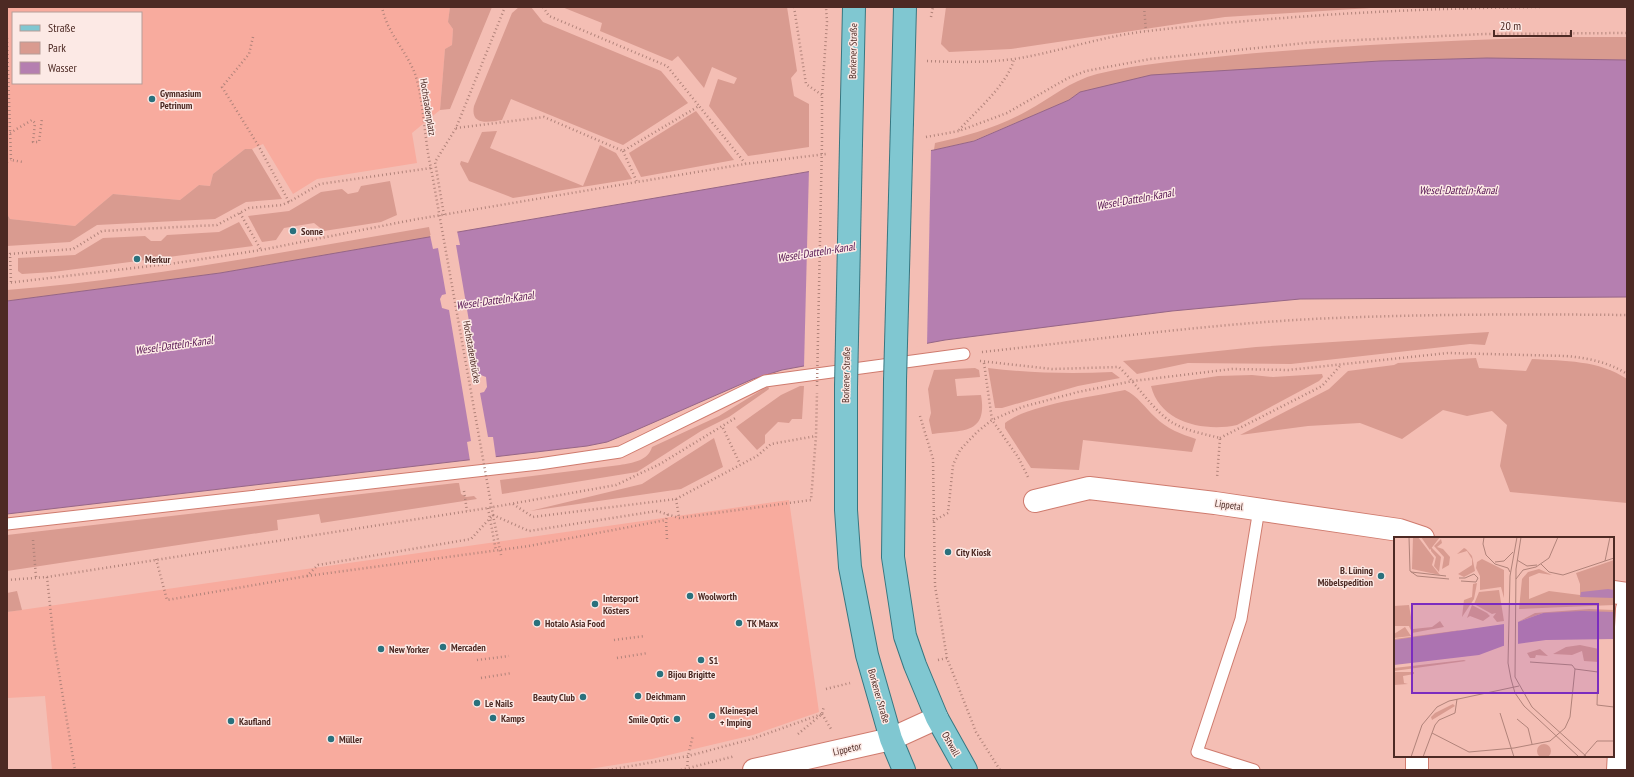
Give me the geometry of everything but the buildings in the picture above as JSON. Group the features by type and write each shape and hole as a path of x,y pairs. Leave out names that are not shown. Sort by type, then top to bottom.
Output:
{"main road":[{"name":"Borkener Straße","path":"854,7 842,148 846,387 846,510 850,567 867,655 891,738"},
{"path":"905,7 895,381 893,557 905,636 915,665 937,718"},
{"name":"Ostwall","path":"937,718 966,770"},
{"path":"891,738 904,770"}],"street":[{"name":"Lippetal","path":"1035,501 1089,488 1260,509 1398,530 1420,537"},
{"path":"1614,592 1627,594"},
{"path":"1618,770 1627,609"},
{"name":"Lippetor","path":"754,770 891,738 937,718"},
{"path":"1417,757 1417,770"}],"lane":[{"path":"7,524 539,464 620,452 765,381 964,354"},
{"path":"1254,770 1197,752 1240,619 1260,509"}],"path":[{"name":"Hochstadenplatz","path":"382,7 386,23 414,72 419,88 425,143 430,168"},
{"path":"444,215 435,162 456,128 505,7"},
{"path":"543,7 549,16 667,66 745,164"},
{"path":"794,7 806,84 822,95"},
{"path":"307,576 318,565 471,538 493,514 529,531 657,511 679,518 811,500 816,436 822,95 827,22 826,7"},
{"path":"1144,7 1146,31"},
{"path":"924,60 976,63 1014,59 1146,31 1279,18 1481,7 1542,7"},
{"path":"923,138 959,131 1007,113 1068,78 1086,71 1150,59 1315,42 1485,34 1627,33"},
{"path":"253,37 249,54 222,88 258,145 289,202"},
{"path":"7,38 11,160"},
{"path":"959,131 1012,69 1014,59"},
{"path":"623,151 699,106"},
{"path":"10,133 32,120 35,124 33,142 40,142 42,118"},
{"path":"456,128 544,118 623,151 638,182"},
{"path":"430,168 342,183 320,184 282,205 249,208 217,225 102,231 73,248 8,254 9,283 176,263 261,250 444,215 842,148"},
{"path":"7,162 11,160 23,162"},
{"name":"Hochstadenbrücke","path":"430,168 501,555"},
{"path":"240,213 261,250"},
{"path":"964,354 1206,327 1312,319 1457,315 1627,314"},
{"path":"933,520 948,513 953,465 960,450 977,432 992,420 1022,407 1078,392 1134,381 1232,369 1288,370 1340,366 1448,353 1566,356 1601,361 1627,374"},
{"path":"964,354 984,363 1052,369 1119,367 1134,381 1155,407 1172,422 1194,431 1220,438 1322,386 1340,366"},
{"path":"984,363 992,420 1018,457"},
{"path":"919,412 933,459 935,586 947,658 976,732 1000,770"},
{"path":"723,428 740,464"},
{"path":"7,580 47,577 513,503 533,517 676,499 756,456 771,444 816,436"},
{"path":"1215,503 1220,438"},
{"path":"676,499 679,518"},
{"path":"488,508 496,550"},
{"path":"667,539 666,520 668,514"},
{"path":"156,559 167,600 307,576 496,550 666,520"},
{"path":"31,521 36,577"},
{"path":"47,577 54,643 75,770"},
{"path":"614,640 645,636"},
{"path":"617,658 648,653"},
{"path":"477,660 509,656"},
{"path":"481,678 512,673"},
{"path":"608,770 688,756 752,739 822,714 824,706"},
{"path":"681,770 688,769 688,756 693,735"}],"shaded area":[{"path":"7,7 450,7 448,22 453,29 452,45 445,49 440,110 412,133 417,163 317,179 293,194 263,144 252,149 245,149 213,174 210,186 199,185 180,200 113,194 75,226 10,219 7,214"},
{"name":"Mercaden","path":"789,500 819,712 753,735 652,759 583,770 52,770 45,696 7,698 7,612"}],"green space":[{"path":"450,7 492,7 450,109 440,110 445,49 452,45 453,29 448,22"},
{"path":"519,7 531,7 543,22 661,71 688,103 623,145 511,99 502,120 486,122 478,120 475,117 474,106 512,13"},
{"path":"562,7 787,7 797,71 791,78 794,96 809,104 809,147 748,156 709,106 718,79 734,84 737,78 712,67 704,88 678,56 672,61 600,31 602,23"},
{"path":"946,7 1387,7 1225,17 1011,49 949,52 941,44"},
{"path":"1550,37 1627,37 1627,60 1487,58 1380,61 1080,92 1069,100 973,141 934,150 935,143 971,134 1005,122 1078,81 1114,70 1166,62 1274,52 1392,44"},
{"path":"696,111 734,160 641,177 629,153"},
{"path":"497,131 490,148 583,186 600,145 616,153 632,179 513,198 469,181 460,164 461,161 468,163 482,132"},
{"path":"245,149 252,149 282,199 246,202 215,219 97,225 70,242 7,246 7,214 10,219 75,226 113,194 180,200 199,185 210,186 213,174"},
{"path":"390,181 397,215 381,222 324,231 314,223 284,228 276,240 262,242 248,216 289,211 321,192 342,189 348,194 358,192 361,186"},
{"path":"239,222 253,246 53,272 22,274 18,271 18,258 75,255 103,238 145,236 151,241 161,241 167,235 219,232"},
{"path":"429,227 431,237 220,273 7,301 7,290 60,285 166,271"},
{"path":"1489,332 1485,345 1470,344 1291,364 1188,363 1137,374 1123,361 1256,347"},
{"path":"1476,358 1479,368 1526,371 1532,359 1569,361 1605,368 1627,379 1627,503 1510,492 1500,466 1507,425 1492,411 1467,416 1443,410 1402,439 1360,423 1308,426 1240,435 1329,389 1348,371 1394,365 1398,363"},
{"path":"975,368 979,370 980,377 955,379 957,396 981,395 981,417 976,424 970,428 953,432 932,434 929,420 931,413 928,389 934,370"},
{"path":"988,368 1050,373 1112,372 1120,378 1078,386 1002,408 995,408"},
{"path":"1322,374 1323,377 1319,381 1237,425 1224,427 1198,425 1185,422 1174,416 1164,409 1156,399 1151,386 1218,376 1252,375 1273,377"},
{"path":"768,386 769,389 729,417 701,431 637,472 502,494 500,480 620,465 639,460 650,452 652,447 719,416"},
{"path":"800,386 804,386 802,419 792,419 789,423 778,422 765,435 765,443 757,450 736,427 781,395"},
{"path":"1125,390 1138,399 1151,414 1164,425 1196,439 1192,452 1083,440 1079,470 1031,468 1005,428 1005,423 1029,411 1062,402"},
{"path":"714,438 723,467 681,489 530,511 642,484"},
{"path":"459,483 461,494 466,497 474,496 477,499 321,523 319,514 277,520 278,530 7,571 7,535"},
{"path":"17,591 22,610 7,612 7,593"}],"water":[{"name":"Wesel-Datteln-Kanal","path":"1487,58 1627,60 1627,297 1300,299 1172,311 945,340 782,370 753,379 607,442 587,446 7,514 7,301 220,273 934,150 974,141 1069,100 1080,92 1151,75 1380,61"}],"pier":[{"path":"931,149 927,345 804,367 809,169"},
{"path":"457,231 460,245 456,245 478,374 486,377 487,387 484,392 480,393 488,437 493,437 496,458 470,461 467,442 471,441 449,310 442,308 440,299 442,295 446,294 438,248 433,249 430,235"}],"place":[{"name":"Gymnasium Petrinum","path":"152,99"},
{"name":"Sonne","path":"293,231"},
{"name":"Merkur","path":"137,259"},
{"name":"City Kiosk","path":"948,552"},
{"name":"B. Lüning Möbelspedition","path":"1381,576"},
{"name":"Woolworth","path":"690,596"},
{"name":"Intersport Kösters","path":"595,604"},
{"name":"Hotalo Asia Food","path":"537,623"},
{"name":"TK Maxx","path":"739,623"},
{"name":"Mercaden","path":"443,647"},
{"name":"New Yorker","path":"381,649"},
{"name":"S1","path":"701,660"},
{"name":"Bijou Brigitte","path":"660,674"},
{"name":"Deichmann","path":"638,696"},
{"name":"Beauty Club","path":"583,697"},
{"name":"Le Nails","path":"477,703"},
{"name":"Kleinespel + Imping","path":"712,716"},
{"name":"Kamps","path":"493,718"},
{"name":"Smile Optic","path":"677,719"},
{"name":"Kaufland","path":"231,721"},
{"name":"Müller","path":"331,739"}]}
